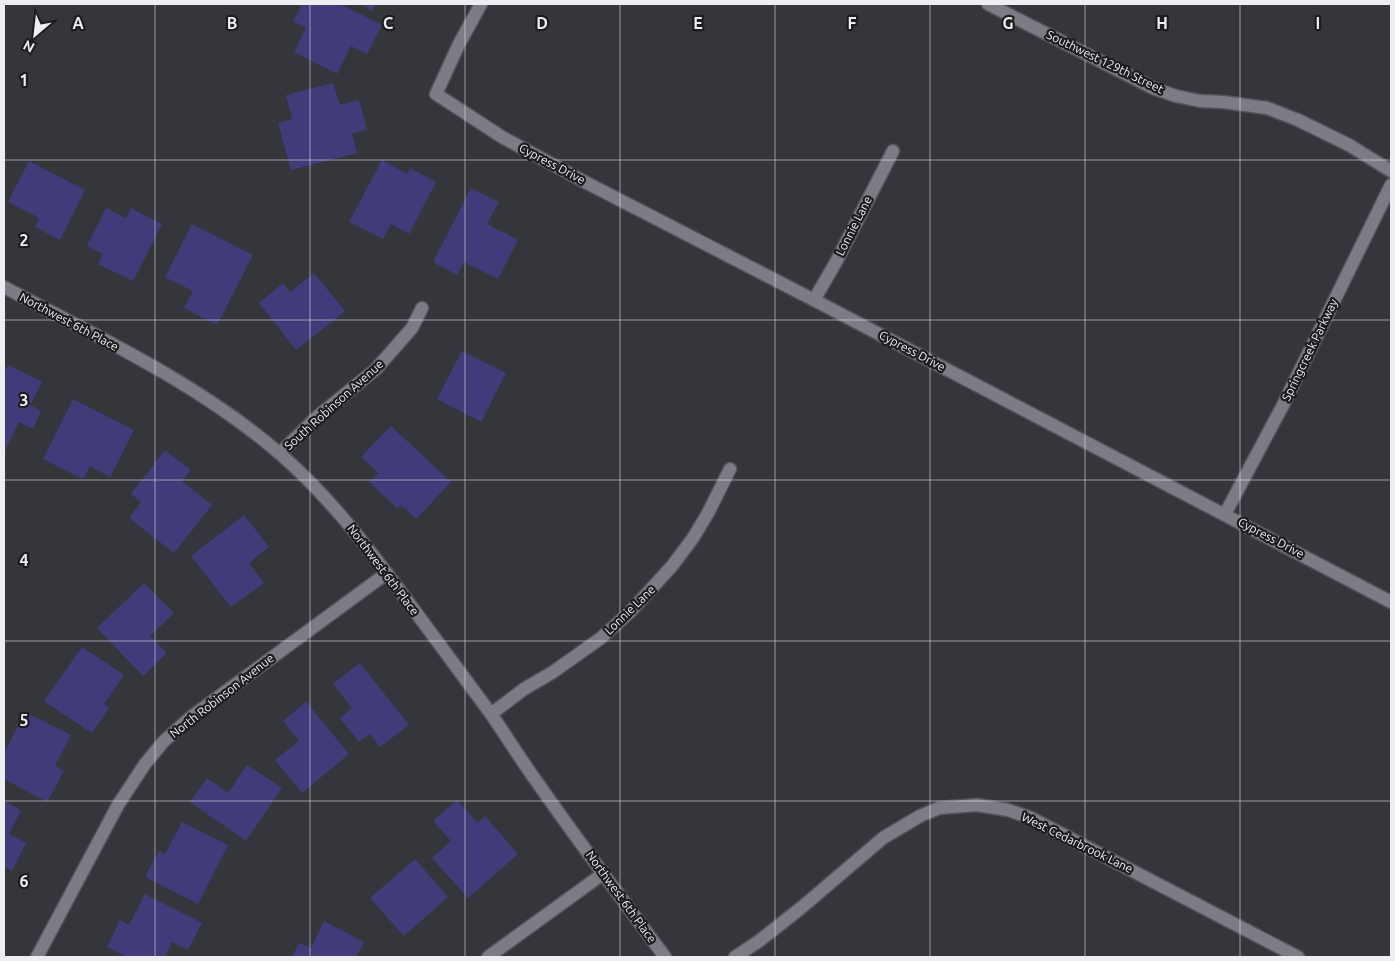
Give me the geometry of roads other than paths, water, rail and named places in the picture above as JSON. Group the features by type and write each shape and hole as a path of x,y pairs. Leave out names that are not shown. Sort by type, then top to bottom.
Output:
{"street":[{"name":"Cypress Drive","path":"481,4 459,44 436,94 502,137 592,186 1391,602"},
{"name":"Southwest 129th Street","path":"988,4 1152,88 1200,101 1267,108 1298,120 1350,145 1391,171"},
{"name":"Lonnie Lane","path":"814,300 836,262 893,151"},
{"name":"Springcreek Parkway","path":"1225,514 1282,407 1391,185"},
{"name":"Northwest 6th Place","path":"4,287 183,384 247,427 280,453 337,510 387,573 491,714 538,783 664,957"},
{"name":"South Robinson Avenue","path":"280,453 317,417 376,368 412,328 422,308"},
{"name":"Lonnie Lane","path":"491,714 524,689 553,672 601,638 630,612 672,566 693,538 730,469"},
{"name":"North Robinson Avenue","path":"38,957 118,805 145,764 164,741 198,711 387,573"},
{"name":"West Cedarbrook Lane","path":"735,957 801,908 883,838 920,816 939,808 977,805 1008,810 1031,818 1298,957"},
{"path":"488,957 604,873"}]}
